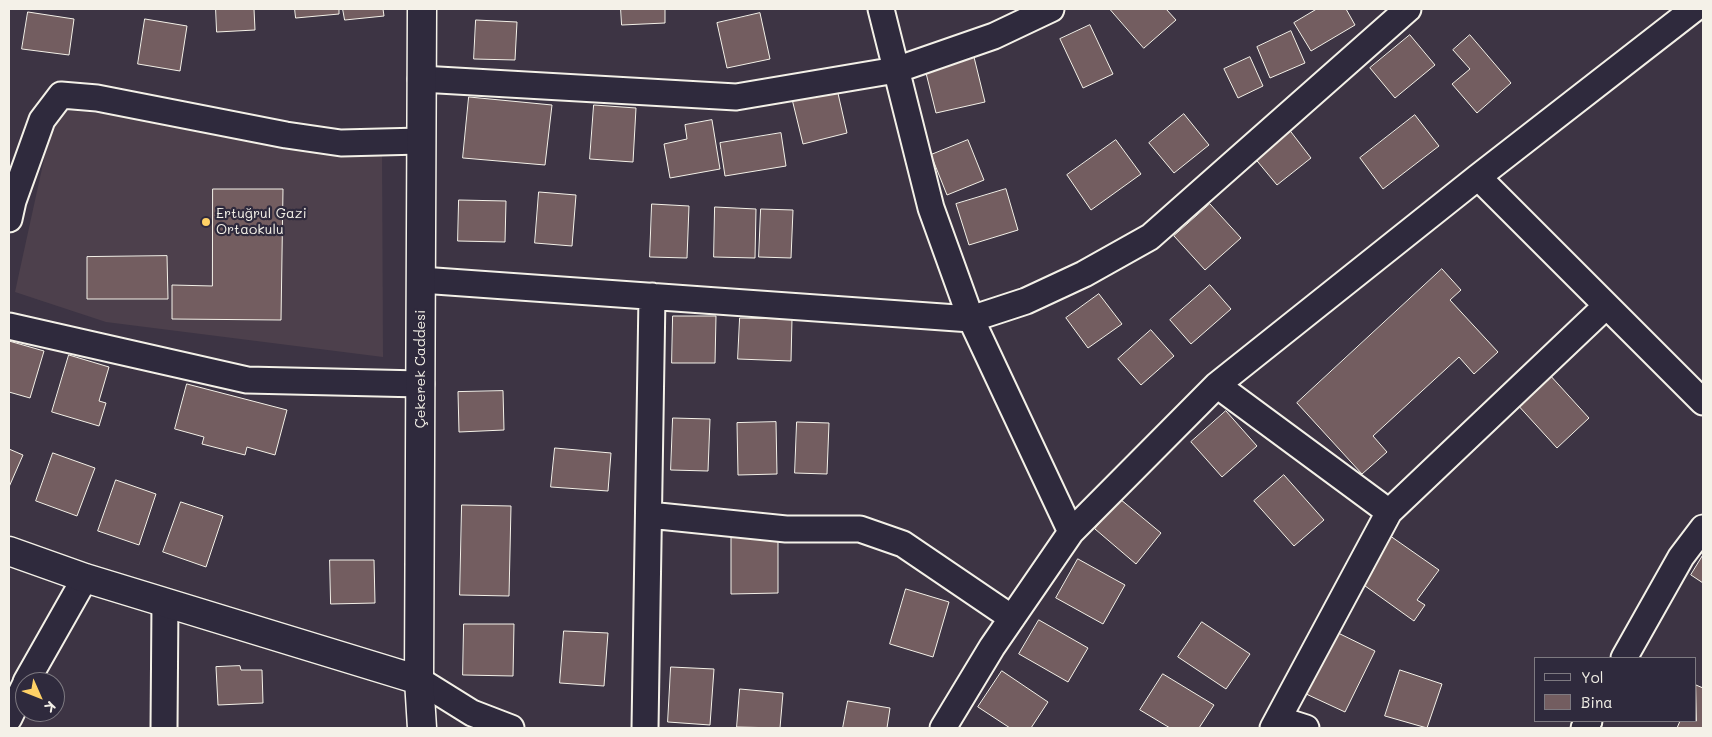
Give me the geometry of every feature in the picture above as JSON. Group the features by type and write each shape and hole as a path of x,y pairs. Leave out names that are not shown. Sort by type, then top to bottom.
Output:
{"street":[{"name":"Çekerek Caddesi","path":"422,9 419,680 422,728"},
{"path":"881,9 931,208 971,319 1071,532"},
{"path":"421,79 736,98 896,70 994,36 1051,9"},
{"path":"421,280 971,319 1026,301 1084,274 1150,237 1408,9"},
{"path":"943,728 992,647 1071,532 1217,386 1478,178 1694,14"},
{"path":"10,206 42,120 61,95 97,98 286,135 341,143 421,141"},
{"path":"1478,178 1703,402"},
{"path":"645,728 652,296"},
{"path":"1306,728 1275,724 1389,512 1606,306"},
{"path":"9,326 247,380 421,384"},
{"path":"1217,386 1389,512"},
{"path":"648,516 786,529 860,529 903,544 1012,618"},
{"path":"1625,657 1681,557 1703,528"},
{"path":"9,551 85,578 419,680 496,726"},
{"path":"32,672 85,578"},
{"path":"164,728 165,603"},
{"path":"9,718 15,706"}],"shaded area":[{"name":"Ertuğrul Gazi Ortaokulu","path":"55,109 183,122 382,152 383,357 106,322 15,292"}],"building":[{"path":"216,9 254,9 255,30 217,32"},
{"path":"295,9 339,9 339,14 296,18"},
{"path":"343,9 383,9 384,16 345,20"},
{"path":"621,9 665,9 665,23 622,25"},
{"path":"1110,9 1166,9 1176,20 1144,48"},
{"path":"1317,9 1346,9 1355,25 1311,51 1294,23"},
{"path":"28,12 74,19 69,55 22,49"},
{"path":"760,13 770,59 727,68 717,23"},
{"path":"145,19 187,26 180,71 138,64"},
{"path":"476,20 517,22 515,60 474,59"},
{"path":"1090,25 1113,74 1083,88 1060,39"},
{"path":"1291,31 1305,63 1270,78 1257,47"},
{"path":"1410,35 1435,65 1395,98 1370,68"},
{"path":"1470,35 1511,83 1477,113 1452,84 1470,69 1453,50"},
{"path":"973,53 985,102 936,113 924,65"},
{"path":"1250,57 1263,86 1238,98 1224,69"},
{"path":"837,89 847,133 803,144 792,99"},
{"path":"469,97 552,105 545,165 463,158"},
{"path":"594,105 636,108 633,162 590,159"},
{"path":"1184,114 1209,145 1174,173 1149,143"},
{"path":"1415,115 1439,146 1383,189 1360,158"},
{"path":"712,120 720,169 670,178 664,144 687,139 685,125"},
{"path":"1288,128 1311,158 1277,185 1253,156"},
{"path":"781,133 786,166 725,176 720,143"},
{"path":"968,140 984,180 947,195 931,155"},
{"path":"1116,140 1141,174 1091,210 1067,175"},
{"path":"213,189 283,189 281,320 172,319 172,285 212,286"},
{"path":"1006,189 1018,230 969,245 956,204"},
{"path":"539,192 576,195 572,246 535,243"},
{"path":"459,200 506,201 505,242 458,241"},
{"path":"652,204 689,206 687,258 650,257"},
{"path":"1210,204 1241,238 1205,270 1174,236"},
{"path":"715,207 756,209 755,258 714,257"},
{"path":"761,209 793,210 791,258 759,257"},
{"path":"167,256 168,299 87,299 87,257"},
{"path":"1442,269 1461,290 1450,300 1498,352 1474,374 1459,357 1373,436 1387,452 1362,474 1297,403"},
{"path":"1210,285 1231,309 1191,344 1170,320"},
{"path":"1099,294 1122,324 1088,348 1066,318"},
{"path":"673,316 716,316 715,363 672,363"},
{"path":"740,318 792,319 791,361 738,359"},
{"path":"1151,330 1174,356 1141,385 1118,359"},
{"path":"9,341 44,351 30,398 9,392"},
{"path":"69,355 109,367 99,401 106,403 99,426 52,412"},
{"path":"1548,373 1589,418 1557,448 1515,402"},
{"path":"187,384 287,410 275,455 247,447 245,455 202,444 204,437 175,429"},
{"path":"503,391 504,430 459,432 458,392"},
{"path":"1226,411 1257,446 1222,477 1191,442"},
{"path":"673,418 710,419 708,471 671,470"},
{"path":"776,422 777,474 738,475 737,423"},
{"path":"797,422 829,423 827,474 795,473"},
{"path":"555,448 611,453 608,491 551,487"},
{"path":"9,449 23,455 9,487"},
{"path":"53,453 95,468 77,516 36,501"},
{"path":"1284,475 1324,520 1294,546 1254,501"},
{"path":"116,480 156,494 139,545 98,531"},
{"path":"1120,499 1161,533 1136,564 1095,529"},
{"path":"181,502 223,516 206,567 163,552"},
{"path":"462,505 511,506 509,596 460,595"},
{"path":"1386,533 1439,570 1417,600 1425,605 1414,621 1354,578"},
{"path":"778,537 778,593 731,594 731,538"},
{"path":"1703,555 1703,583 1691,575"},
{"path":"1078,559 1125,585 1103,624 1056,598"},
{"path":"330,560 374,560 375,603 331,604"},
{"path":"906,589 949,602 933,657 890,644"},
{"path":"1039,620 1088,648 1068,682 1019,654"},
{"path":"1202,622 1250,654 1226,689 1178,657"},
{"path":"464,624 514,624 513,676 463,675"},
{"path":"564,631 608,633 604,686 560,683"},
{"path":"1334,631 1375,651 1345,712 1304,693"},
{"path":"240,666 241,670 262,670 263,703 218,705 216,667"},
{"path":"671,667 714,669 710,725 668,722"},
{"path":"1400,670 1442,684 1427,728 1385,716"},
{"path":"1002,671 1048,702 1031,728 1010,728 978,707"},
{"path":"1163,674 1214,705 1199,728 1170,728 1140,710"},
{"path":"1697,685 1703,688 1703,728 1677,728 1680,722 1697,722"},
{"path":"740,689 783,693 780,728 737,727"},
{"path":"848,701 890,708 887,728 843,728"}],"place":[{"name":"Ertuğrul Gazi Ortaokulu","path":"206,222"}]}
